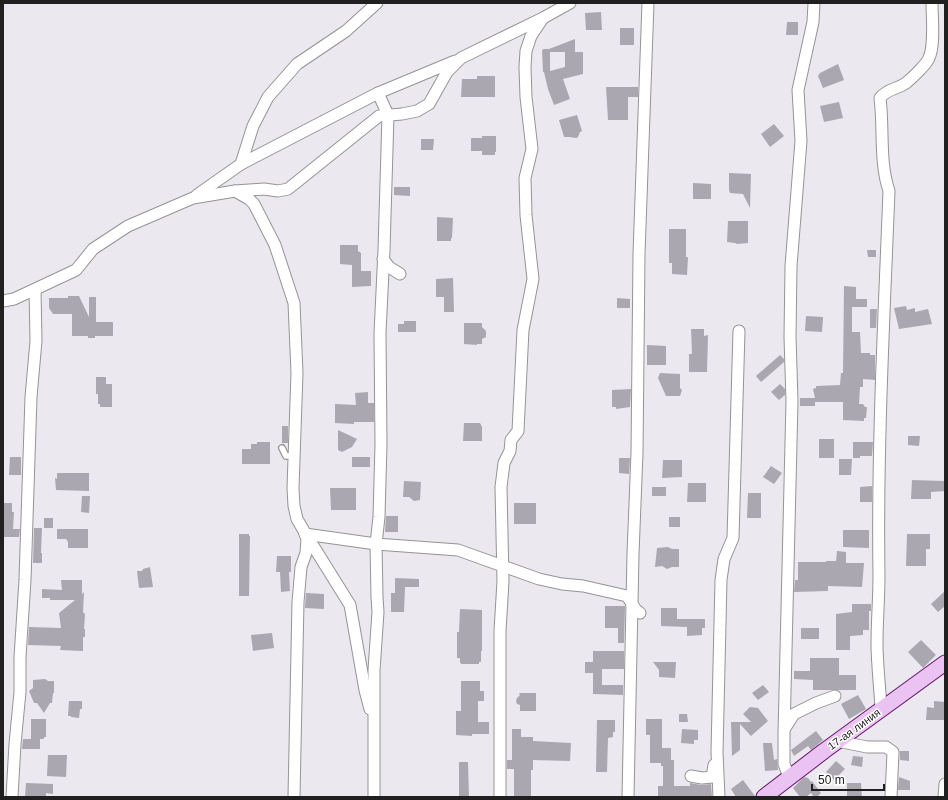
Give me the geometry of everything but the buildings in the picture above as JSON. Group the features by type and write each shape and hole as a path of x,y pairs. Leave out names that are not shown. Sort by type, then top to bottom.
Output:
{"street":[{"path":"241,164 252,126 268,96 297,64 346,31 377,3"},
{"path":"3,301 14,299 76,270 94,249 128,226 193,198 241,164 378,93 461,58 543,18 570,3"},
{"path":"628,797 637,443 639,254 648,3"},
{"path":"789,777 784,764 784,728 792,401 790,337 791,272 801,140 798,90 813,22 814,3"},
{"path":"881,709 877,644 879,579 879,416 886,290 889,191 885,180 883,163 882,110 880,98 885,91 900,86 908,81 929,59 932,45 932,3"},
{"path":"500,797 500,631 502,565 501,487 504,463 510,451 511,440 518,431 523,330 533,279 526,215 525,178 532,149 526,97 526,51 531,36 543,18"},
{"path":"193,198 235,191 264,189 278,192 288,189 368,123 379,116 417,111 429,104 447,72 461,58"},
{"path":"374,797 374,670 378,612 376,544 379,517 381,444 380,332 388,115 378,93"},
{"path":"235,191 250,199 254,204 275,245 294,303 297,373 294,506 297,519 305,534 350,605 365,690 374,723"},
{"path":"383,259 390,267 400,274"},
{"path":"12,797 20,692 20,657 25,580 31,397 36,341 35,290"},
{"path":"719,797 717,752 721,580 724,559 732,538 739,331"},
{"path":"305,534 376,544 458,550 539,579 554,583 612,591 627,596 636,610 640,613"},
{"path":"294,797 298,602 301,567 306,553 307,539 305,534"},
{"name":"17-ая линия","path":"764,797 837,741 945,663"},
{"path":"786,688 794,703 805,708"},
{"path":"784,728 794,714 835,696"},
{"path":"837,741 867,747 886,747 893,752 891,797"},
{"path":"691,776 702,778 712,777 717,752"},
{"path":"944,797 945,784"}],"lane":[{"path":"282,448 286,456 294,456"}]}
